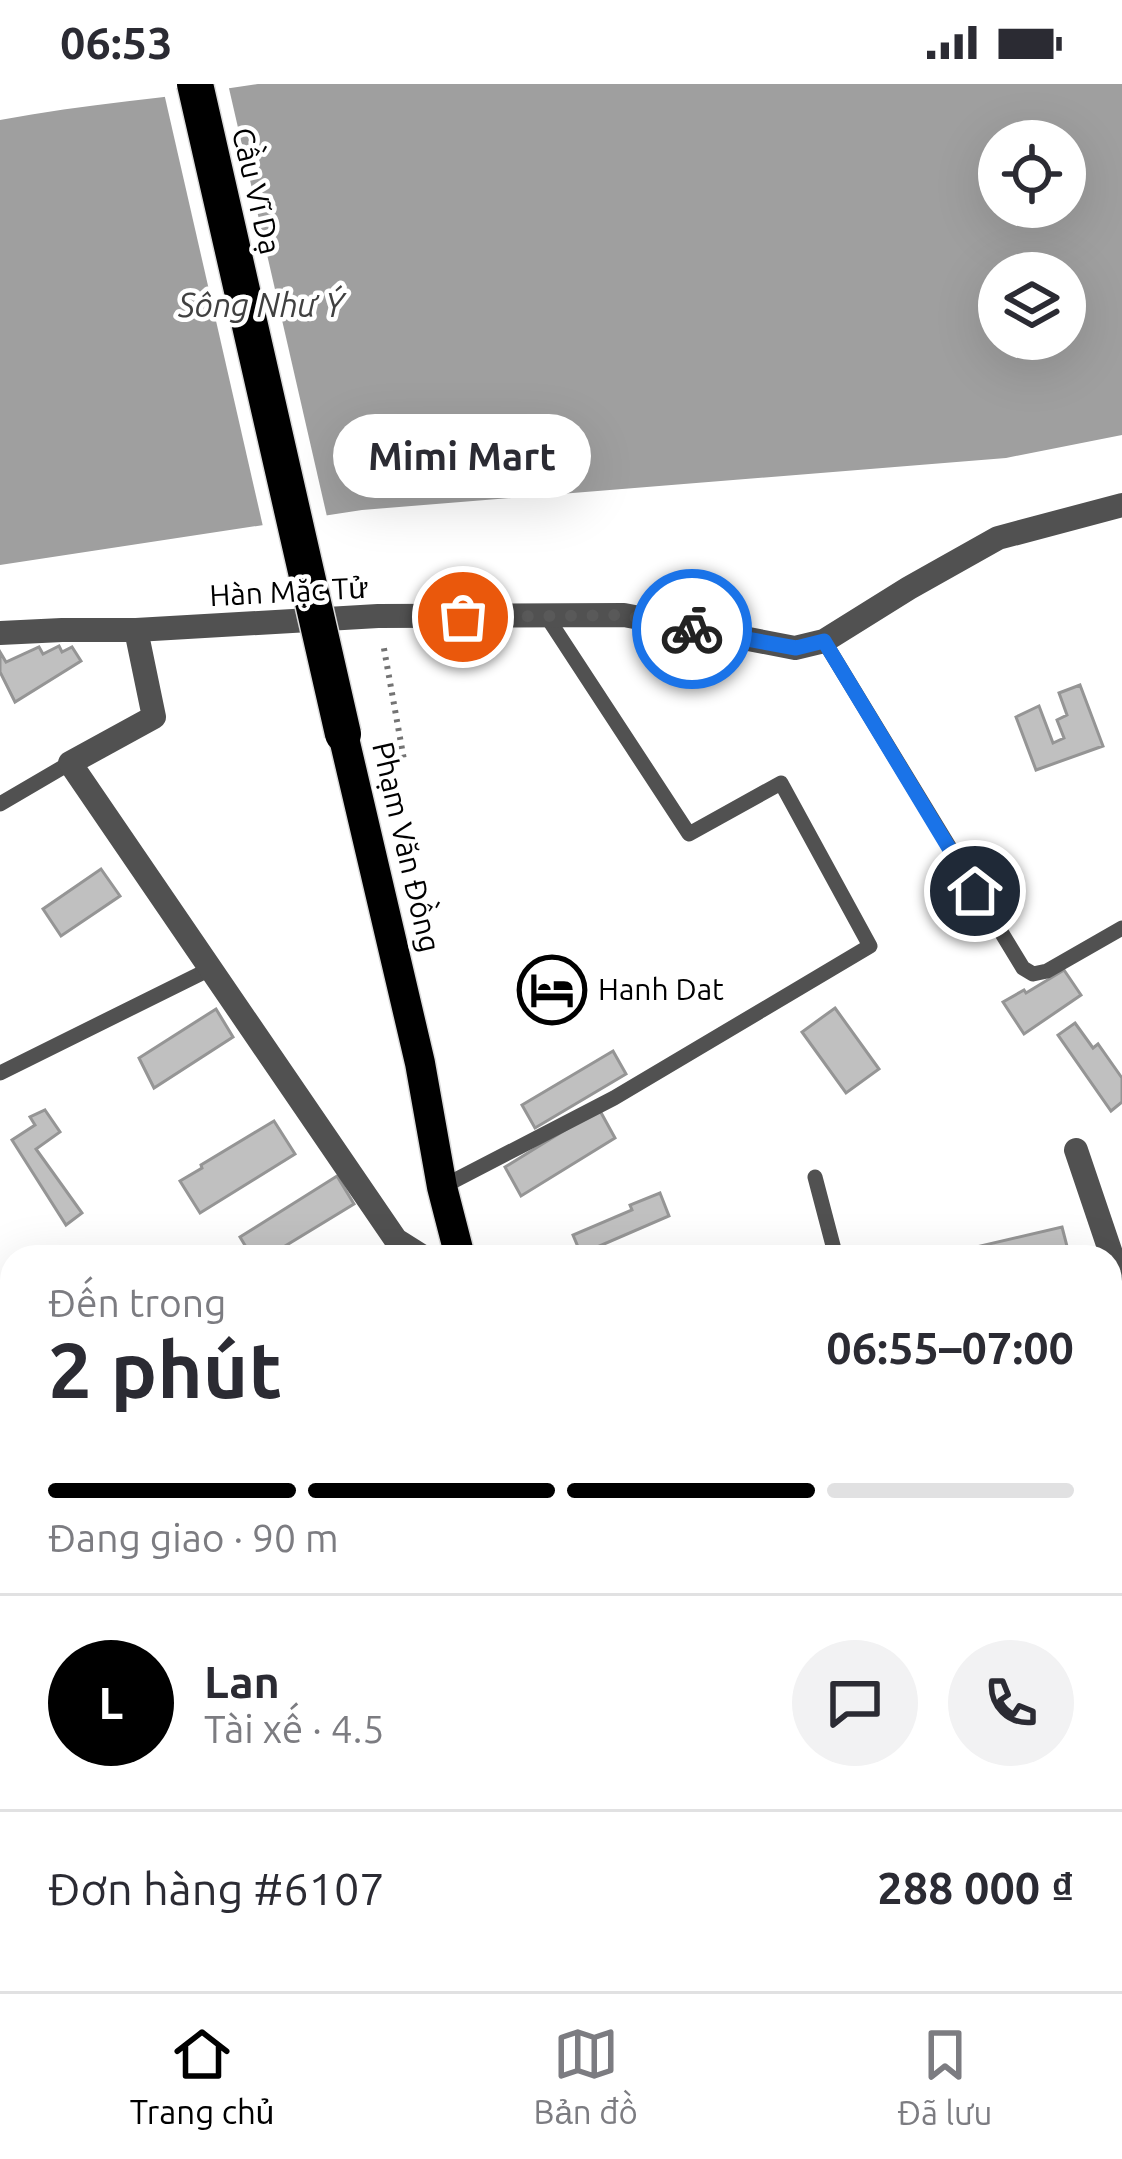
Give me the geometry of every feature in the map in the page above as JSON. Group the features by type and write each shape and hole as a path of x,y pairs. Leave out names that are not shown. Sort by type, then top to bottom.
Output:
{"highway":[{"name":"Cầu Vĩ Dạ","path":"195,84 344,734"}],"main road":[{"name":"Phạm Văn Đồng","path":"344,734 457,1245"}],"street":[{"path":"824,641 998,538 1122,505"},
{"name":"Hàn Mặc Tử","path":"0,633 378,616 624,615 796,648 824,641"},
{"path":"136,630 154,717 70,763 396,1240 404,1245"},
{"path":"1076,1150 1108,1245"}],"lane":[{"path":"442,1186 614,1098 870,946 781,783 689,834 547,617"},
{"path":"824,641 1023,968 1033,974 1047,971 1122,928"},
{"path":"0,804 70,763"},
{"path":"0,1073 212,968"},
{"path":"815,1177 833,1245"}],"path":[{"path":"378,616 404,760"}],"water":[{"name":"Sông Như Ý","path":"258,84 1122,84 1122,435 1006,458 362,510 0,565 0,120"}],"pier":[{"path":"228,84 328,521 264,531 164,93"}],"building":[{"path":"59,646 62,652 72,647 81,661 15,702 0,672 0,652 6,662 39,647 43,654"},
{"path":"1080,685 1103,746 1036,770 1016,717 1039,706 1053,743 1064,738 1057,720 1067,715 1059,693"},
{"path":"101,869 120,896 61,936 43,909"},
{"path":"1064,970 1081,995 1024,1034 1003,1002"},
{"path":"835,1008 879,1069 846,1093 802,1032"},
{"path":"216,1009 233,1037 154,1088 139,1058"},
{"path":"1075,1023 1093,1048 1098,1044 1122,1078 1122,1102 1111,1111 1058,1035"},
{"path":"613,1051 626,1074 535,1128 522,1105"},
{"path":"599,1109 615,1138 521,1196 505,1167"},
{"path":"45,1110 60,1132 36,1149 82,1213 66,1225 12,1140 35,1125 30,1117"},
{"path":"274,1121 295,1154 200,1213 180,1181"},
{"path":"337,1176 354,1204 287,1245 245,1245 240,1237"},
{"path":"660,1193 669,1216 602,1245 577,1245 573,1235 632,1210 630,1205"},
{"path":"1062,1227 1067,1245 985,1245"}],"way so far":[{"path":"463,617 624,615 692,629"}],"place":[{"name":"Mimi Mart","path":"463,617"},
{"name":"Hanh Dat","path":"552,990"}],"route":[{"path":"692,629 796,648 824,641 975,891"}]}
